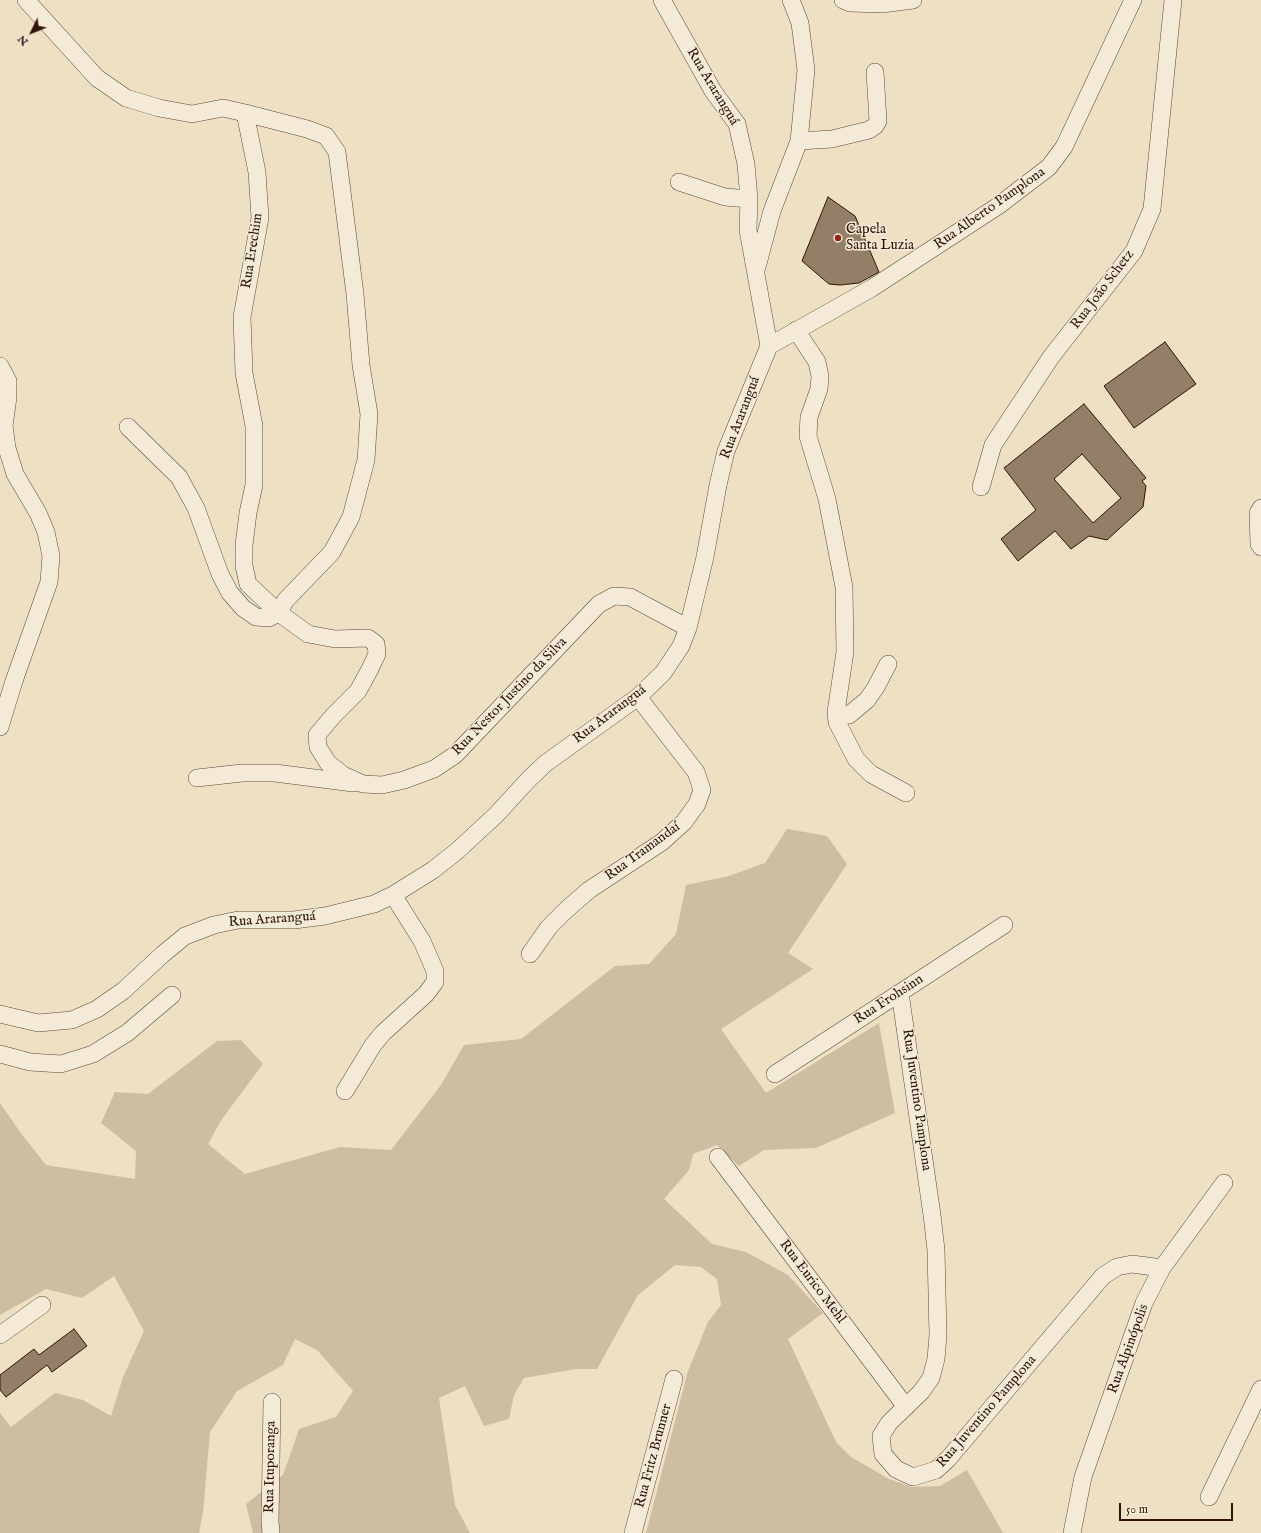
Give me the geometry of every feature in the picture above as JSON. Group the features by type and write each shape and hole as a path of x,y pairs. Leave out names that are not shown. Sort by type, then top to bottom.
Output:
{"street":[{"path":"26,0 97,78 126,98 159,108 192,114 223,108 245,113 307,129 326,136 337,152 356,294 361,365 369,414 366,460 351,517 332,552 285,601 279,613 268,618 256,617 243,608 230,593 220,574 196,508 180,477 128,427"},
{"name":"Rua Araranguá","path":"0,1014 38,1023 72,1020 97,1009 123,991 185,936 238,920 294,920 324,916 368,906 393,895 433,870 456,851 496,814 546,763 638,697 663,673 681,646 688,628 705,557 726,450 769,346 748,230 749,199 746,164 737,124 713,91 662,0"},
{"path":"756,271 772,212 799,142 806,70 800,23 791,0"},
{"path":"843,0 850,3 882,4 912,0"},
{"name":"Rua Alberto Pamplona","path":"769,346 872,288 998,206 1049,167 1064,147 1133,0"},
{"name":"Rua João Schetz","path":"981,487 993,445 1051,357 1134,251 1152,209 1173,0"},
{"path":"799,142 832,139 869,130 875,126 878,121 875,72"},
{"name":"Rua Erechim","path":"245,113 257,172 260,218 242,317 244,373 254,426 254,485 248,513 244,545 244,566 248,584 279,613"},
{"path":"679,182 725,197 749,199"},
{"path":"796,330 817,362 820,376 818,389 809,417 808,436 827,499 844,587 845,652 836,712 837,722 856,760 871,774 906,793"},
{"path":"0,366 8,381 8,397 4,426 7,448 15,474 38,513 46,532 51,556 49,582 14,681 0,727"},
{"path":"1261,508 1258,513 1261,547"},
{"name":"Rua Nestor Justino da Silva","path":"279,613 308,634 335,639 368,638 376,644 377,654 358,691 333,716 317,735 318,747 328,763 344,775 363,784 382,785 404,780 434,769 455,755 599,604 614,596 630,597 688,628"},
{"path":"836,712 849,715 867,700 876,687 888,664"},
{"name":"Rua Tramandaí","path":"530,954 549,927 566,910 589,890 662,842 684,822 697,804 702,790 696,772 638,697"},
{"path":"197,778 242,773 275,774 363,784"},
{"path":"345,1091 373,1045 383,1033 426,994 435,982 435,971 422,941 393,895"},
{"name":"Rua Frohsinn","path":"775,1074 1004,925"},
{"name":"Rua Juventino Pamplona","path":"900,993 936,1250 938,1335 936,1359 932,1378 921,1392 889,1423 881,1436 883,1454 896,1469 913,1477 936,1470 948,1459 1103,1276 1117,1267 1132,1264 1162,1268"},
{"path":"0,1054 30,1062 61,1064 93,1054 128,1033 172,995"},
{"name":"Rua Eurico Mehl","path":"718,1157 906,1407"},
{"name":"Rua Alpinópolis","path":"1072,1533 1083,1476 1144,1304 1162,1268 1224,1183"},
{"path":"0,1335 42,1305"},
{"name":"Rua Fritz Brunner","path":"633,1533 674,1378"},
{"path":"1209,1498 1261,1389"},
{"name":"Rua Ituporanga","path":"271,1533 272,1402"}],"shaded area":[{"path":"787,829 827,836 847,864 788,953 813,969 721,1029 766,1093 879,1023 895,1113 816,1148 764,1150 739,1166 717,1145 693,1154 689,1170 664,1199 712,1244 746,1252 788,1275 823,1313 788,1339 836,1442 851,1457 889,1479 912,1487 940,1486 967,1470 1003,1533 646,1533 688,1371 708,1322 721,1305 717,1279 701,1267 675,1265 638,1295 597,1369 576,1369 524,1378 514,1395 509,1419 484,1426 465,1386 439,1398 455,1505 470,1533 253,1533 246,1504 283,1475 299,1429 336,1417 353,1391 317,1350 295,1339 283,1365 237,1391 210,1432 203,1513 199,1533 0,1533 0,1413 11,1427 55,1393 83,1400 111,1416 123,1377 144,1331 114,1276 82,1298 46,1289 0,1315 0,1103 20,1132 46,1165 135,1179 136,1151 101,1123 115,1092 148,1094 217,1041 241,1040 263,1064 222,1119 208,1144 245,1174 340,1147 391,1150 441,1085 464,1045 521,1039 615,966 649,964 676,934 686,885 729,876 765,863"}],"building":[{"name":"Capela Santa Luzia","path":"828,197 855,216 879,272 859,283 840,285 829,284 802,261"},
{"path":"1165,342 1196,384 1134,428 1104,386"},
{"path":"1084,404 1146,478 1142,481 1146,486 1143,507 1107,540 1089,536 1071,549 1055,531 1018,561 1001,539 1036,510 1004,468","holes":["1082,454 1121,498 1093,523 1054,479"]},
{"path":"74,1329 87,1346 52,1372 47,1365 6,1397 0,1390 0,1375 34,1349 39,1355"}],"place":[{"name":"Capela Santa Luzia","path":"838,238"}]}
